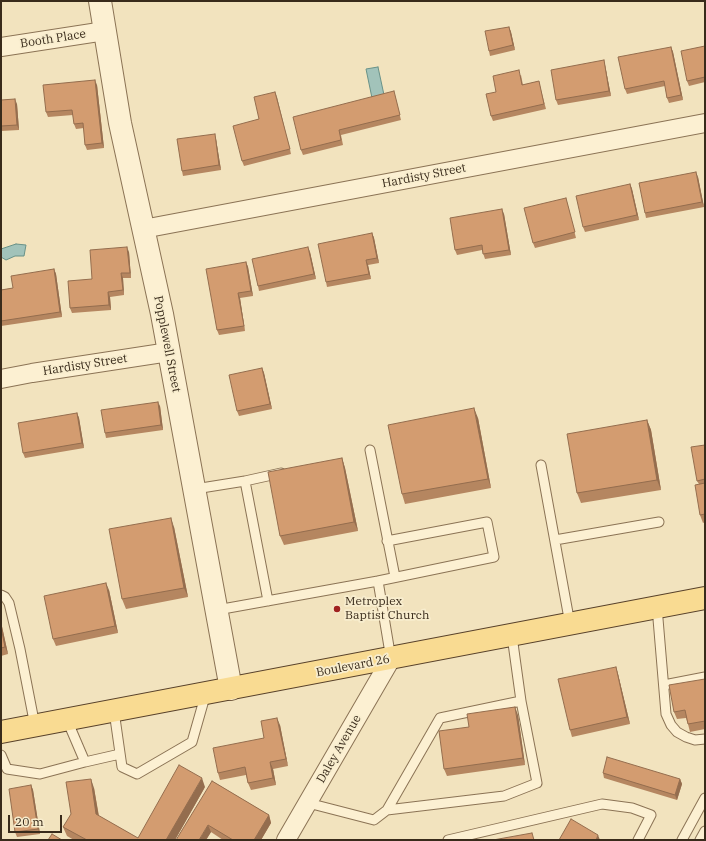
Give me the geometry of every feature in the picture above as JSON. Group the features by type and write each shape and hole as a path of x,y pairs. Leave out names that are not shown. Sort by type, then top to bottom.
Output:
{"main road":[{"name":"Boulevard 26","path":"1,732 512,636 705,598"}],"street":[{"name":"Popplewell Street","path":"100,1 120,123 144,229 169,352 231,688"},
{"name":"Booth Place","path":"1,47 105,31"},
{"name":"Hardisty Street","path":"144,229 705,124"},
{"name":"Hardisty Street","path":"1,379 169,352"},
{"name":"Daley Avenue","path":"286,840 391,659"}],"lane":[{"path":"370,450 395,577"},
{"path":"541,465 570,624"},
{"path":"194,489 246,481 289,472"},
{"path":"246,481 268,601"},
{"path":"216,610 378,581 494,557 487,522 387,541"},
{"path":"555,540 659,522"},
{"path":"378,581 391,659"},
{"path":"1,595 5,597 9,603 20,649 35,726"},
{"path":"657,608 666,714 671,725 677,732 695,740 705,739"},
{"path":"388,810 504,796 537,783 521,701 512,636"},
{"path":"664,685 705,677"},
{"path":"114,711 122,767 137,774 192,742 206,693"},
{"path":"308,803 374,820 388,810 440,718 521,701"},
{"path":"67,720 85,762"},
{"path":"1,755 6,769 40,774 120,754"},
{"path":"682,840 705,798"},
{"path":"448,840 602,804 632,808 651,815 638,840"},
{"path":"700,840 705,831"}],"water":[{"path":"378,67 384,95 372,98 366,69"},
{"path":"16,244 26,245 24,256 15,256 6,260 1,257 1,249"}],"building":[{"path":"509,27 513,45 489,51 485,31"},
{"path":"705,46 705,77 687,81 681,51"},
{"path":"671,47 681,95 667,98 664,81 625,89 618,57"},
{"path":"604,60 609,91 556,100 551,70"},
{"path":"519,70 522,85 539,81 544,104 491,116 486,94 496,92 493,76"},
{"path":"95,80 102,143 85,145 83,123 74,124 72,110 46,112 43,85"},
{"path":"394,91 400,115 339,130 341,140 301,150 293,117"},
{"path":"275,92 290,149 242,161 233,126 259,119 254,97"},
{"path":"15,99 17,125 1,126 1,100"},
{"path":"215,134 219,165 182,171 177,139"},
{"path":"696,172 702,202 645,213 639,183"},
{"path":"630,184 637,215 583,227 576,196"},
{"path":"566,198 575,232 533,243 524,208"},
{"path":"502,209 509,250 483,254 482,245 455,250 450,218"},
{"path":"372,233 377,258 366,260 369,274 326,282 318,244"},
{"path":"127,247 130,273 121,273 123,290 108,292 109,305 70,308 68,281 92,279 90,250"},
{"path":"308,247 314,274 258,286 252,259"},
{"path":"246,262 251,291 238,293 244,326 217,330 206,269"},
{"path":"54,269 60,312 1,321 1,290 13,288 11,276"},
{"path":"262,368 270,404 237,411 229,375"},
{"path":"158,402 161,425 105,433 101,410"},
{"path":"474,408 488,479 402,494 388,425"},
{"path":"77,413 82,443 23,453 18,423"},
{"path":"647,420 657,480 577,493 567,434"},
{"path":"705,445 705,479 697,481 691,447"},
{"path":"342,458 354,522 280,536 268,472"},
{"path":"705,483 705,514 700,515 695,485"},
{"path":"171,518 184,588 122,599 109,529"},
{"path":"106,583 115,626 53,639 44,596"},
{"path":"1,627 5,647 1,648"},
{"path":"616,667 627,717 570,730 558,679"},
{"path":"705,679 705,721 688,724 685,710 674,712 669,685"},
{"path":"515,707 523,758 444,769 439,731 469,727 467,714"},
{"path":"277,718 286,759 270,762 273,778 248,783 245,767 218,773 213,748 264,738 261,721"},
{"path":"607,757 680,779 675,795 603,773"},
{"path":"179,765 202,778 166,840 87,840 63,827 71,814 66,782 91,779 96,814 138,838"},
{"path":"212,781 269,815 254,840 233,840 208,825 199,840 176,840"},
{"path":"31,785 38,829 15,832 9,789"},
{"path":"571,819 598,835 596,840 559,840"},
{"path":"532,833 534,840 493,840"},
{"path":"52,834 62,840 48,840"}],"place":[{"name":"Metroplex Baptist Church","path":"337,609"}]}
